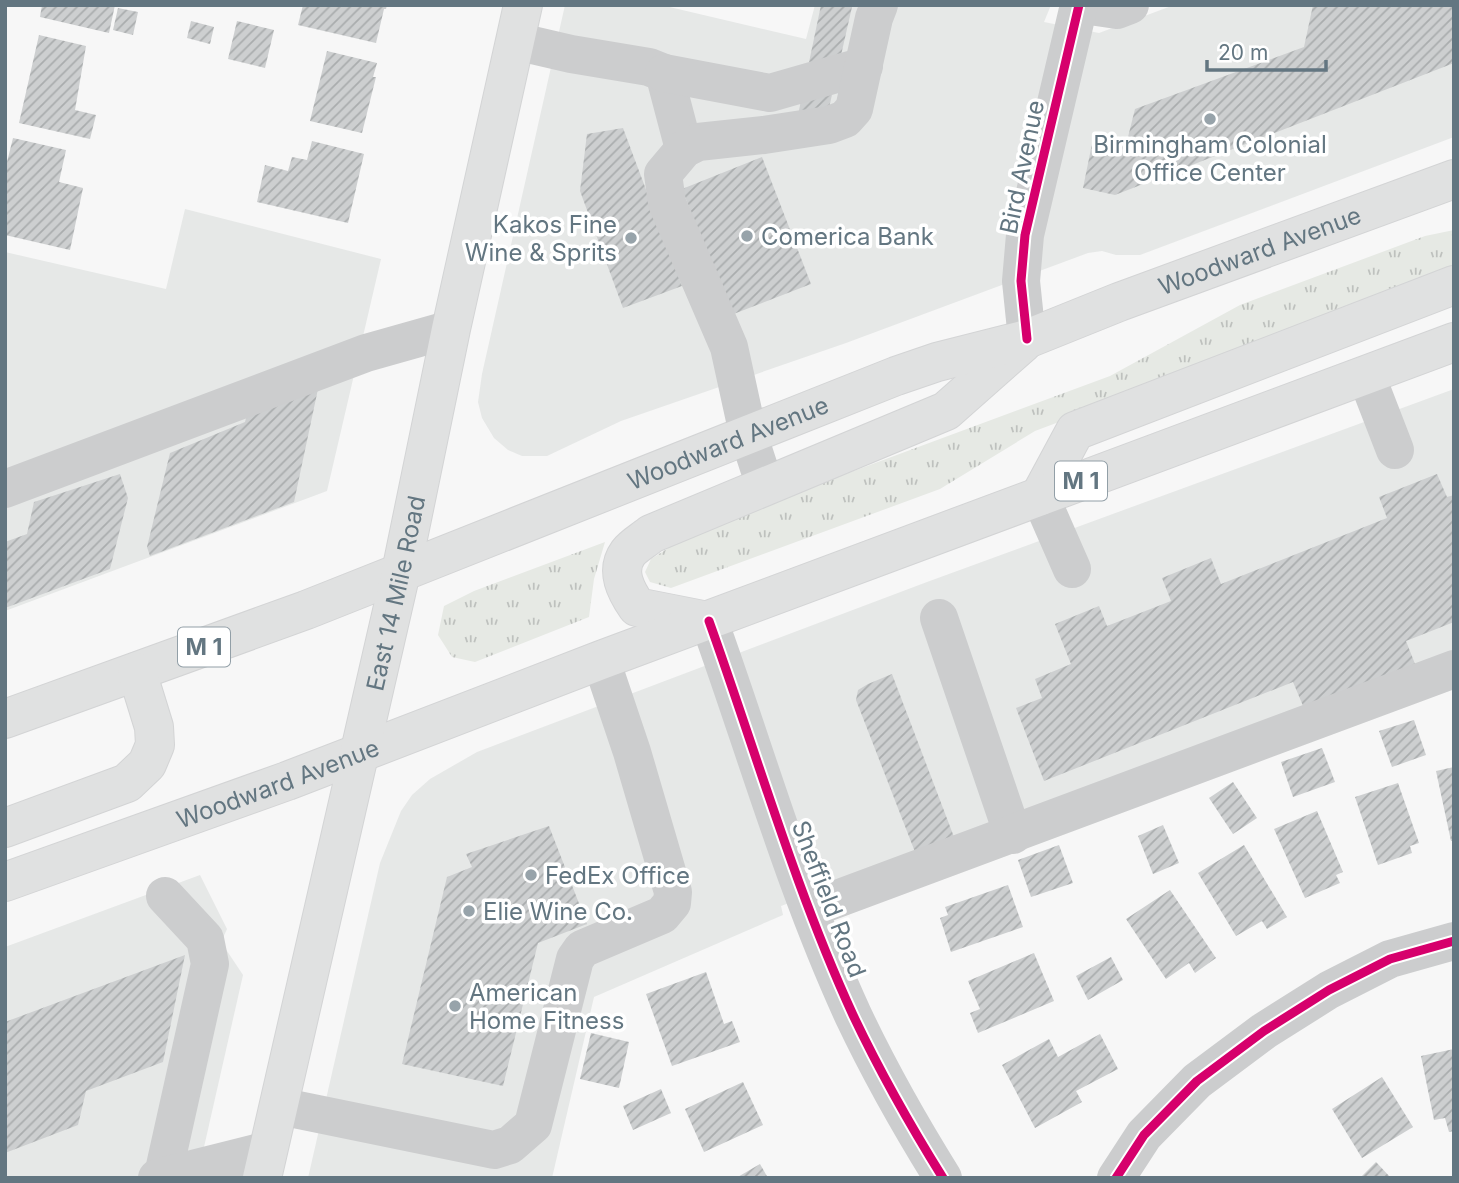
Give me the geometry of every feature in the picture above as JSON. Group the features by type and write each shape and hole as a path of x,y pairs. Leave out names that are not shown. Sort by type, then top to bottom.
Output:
{"main road":[{"name":"East 14 Mile Road","path":"265,1164 401,572 451,329 519,23"},
{"name":"Woodward Avenue","path":"5,719 306,610 896,376 937,362 1027,339 1119,302 1446,188"},
{"path":"1040,496 1075,432 1454,285"},
{"path":"709,621 637,607 625,590 622,568 628,552 651,534 946,411 1027,339"},
{"name":"Woodward Avenue","path":"5,882 360,753 601,660 1454,342"},
{"path":"5,828 127,783 147,764 155,745 154,727 137,672"}],"street":[{"path":"674,161 698,142 829,125 845,119 854,109 879,5"},
{"path":"1081,5 1117,10 1130,5"},
{"name":"Bird Avenue","path":"1027,339 1021,281 1025,236 1081,5"},
{"path":"519,23 571,54 649,67 664,73 769,93 864,66"},
{"path":"664,73 674,161 667,203 729,347 748,434 765,486"},
{"path":"5,489 366,353 451,329"},
{"path":"1366,375 1395,450"},
{"path":"1040,496 1072,569"},
{"path":"939,618 1013,835"},
{"name":"Sheffield Road","path":"709,621 810,909 852,1013 884,1078 943,1178"},
{"path":"279,1106 494,1150 510,1145 533,1125 575,959 582,949 662,915 672,903 673,892 632,752 601,660"},
{"path":"810,909 1454,669"},
{"path":"165,895 205,939 209,964 160,1177 265,1164"},
{"path":"1116,1178 1144,1135 1196,1082 1264,1031 1329,990 1390,959 1454,941"}],"shaded area":[{"path":"565,5 661,5 806,39 815,5 1051,5 1044,22 1099,33 1174,5 1454,5 1454,137 1140,255 1116,255 1102,251 1088,253 846,343 621,421 547,456 522,456 508,450 494,438 482,418 478,402"},
{"path":"185,209 381,259 327,491 5,611 5,252 166,289"},
{"path":"1454,389 1454,655 781,906 783,915 594,997 552,1178 308,1178 380,863 401,811 412,795 430,779 477,752 927,582"},
{"path":"200,875 227,929 221,942 243,975 197,1178 5,1178 5,947"}],"green space":[{"path":"1454,230 1454,271 1447,276 1035,431 940,489 671,588 650,582 645,572 651,559 700,528 1110,376 1240,305 1425,236"},
{"path":"605,542 594,579 589,617 475,662 452,657 438,635 444,606 474,591"}],"building":[{"path":"42,5 115,5 109,33 40,17"},
{"path":"303,5 387,5 376,43 298,25"},
{"path":"821,5 852,7 829,108 798,115"},
{"path":"1313,5 1454,5 1454,63 1115,195 1083,188 1094,134 1127,141 1135,109 1304,47"},
{"path":"118,8 138,12 133,35 113,30"},
{"path":"191,21 214,27 210,44 187,38"},
{"path":"237,21 274,30 265,68 228,59"},
{"path":"39,35 86,46 75,110 96,115 90,139 19,123"},
{"path":"327,51 377,63 362,133 310,121"},
{"name":"Kakos Fine Wine & Sprits","path":"623,128 682,286 623,308 580,191 587,134"},
{"path":"13,138 66,150 59,182 83,188 70,250 5,235 5,170"},
{"path":"312,141 364,154 348,223 257,202 265,165 288,171 292,157 307,160"},
{"name":"Comerica Bank","path":"762,157 811,284 731,315 682,189"},
{"path":"318,389 294,502 150,556 147,547 170,453 245,422 247,414"},
{"path":"120,474 128,498 110,569 5,608 5,542 27,534 34,502"},
{"path":"1437,474 1447,497 1454,495 1454,622 1406,641 1417,669 1306,713 1293,682 1044,781 1016,708 1042,698 1035,679 1071,664 1055,624 1099,606 1107,626 1171,601 1162,578 1211,558 1221,584 1387,518 1379,497"},
{"path":"892,674 954,837 915,852 856,700 858,690"},
{"path":"1414,720 1426,755 1392,767 1379,731"},
{"path":"1322,748 1335,782 1293,797 1281,762"},
{"path":"1454,767 1454,841 1451,841 1436,771"},
{"path":"1233,782 1257,818 1233,834 1209,798"},
{"path":"1398,783 1419,843 1410,846 1412,853 1378,865 1355,797"},
{"path":"1317,811 1343,872 1336,875 1340,883 1305,898 1274,829"},
{"path":"1163,825 1179,863 1153,874 1138,836"},
{"path":"549,826 587,924 538,943 503,1086 402,1064 447,877 472,867 466,854"},
{"path":"1059,845 1073,883 1031,897 1018,860"},
{"path":"1244,845 1287,917 1267,929 1262,921 1236,936 1198,873"},
{"path":"1008,885 1023,927 951,952 940,918 948,915 945,907"},
{"path":"1170,890 1216,958 1195,973 1189,963 1166,979 1126,919"},
{"path":"1034,953 1054,1001 978,1033 970,1013 980,1009 968,981"},
{"path":"185,955 163,1062 86,1091 78,1125 5,1153 5,1022"},
{"path":"1111,957 1123,980 1088,1000 1076,976"},
{"path":"706,972 724,1024 732,1021 740,1042 672,1066 646,994"},
{"path":"591,1033 629,1042 619,1088 580,1079"},
{"path":"1100,1034 1118,1069 1076,1091 1082,1102 1035,1128 1002,1065 1049,1039 1058,1057"},
{"path":"1454,1049 1454,1131 1449,1132 1445,1118 1434,1120 1421,1056"},
{"path":"1382,1077 1413,1127 1362,1158 1332,1109"},
{"path":"743,1082 763,1125 704,1152 685,1109"},
{"path":"661,1089 671,1113 633,1130 623,1106"},
{"path":"1376,1162 1391,1178 1360,1178"},
{"path":"760,1164 768,1178 736,1178"}],"cycle path":[{"path":"1027,339 1021,281 1025,235 1079,5"},
{"path":"709,621 794,870 832,967 885,1078 943,1178"},
{"path":"1116,1178 1144,1135 1197,1081 1264,1031 1329,990 1390,959 1454,941"}],"place":[{"name":"Birmingham Colonial Office Center","path":"1210,119"},
{"name":"Comerica Bank","path":"747,236"},
{"name":"Kakos Fine Wine & Sprits","path":"631,238"},
{"name":"FedEx Office","path":"531,875"},
{"name":"Elie Wine Co.","path":"469,911"},
{"name":"American Home Fitness","path":"455,1006"}]}
